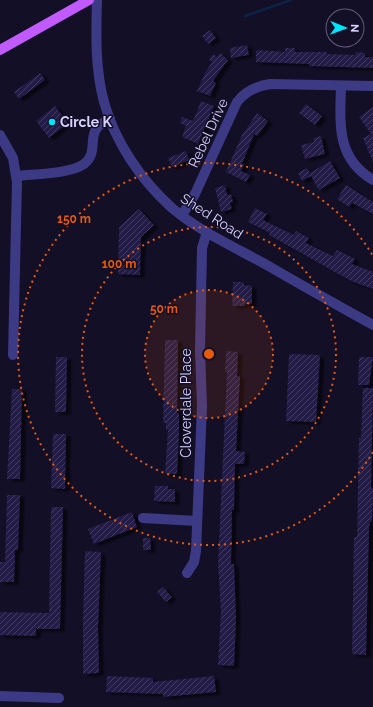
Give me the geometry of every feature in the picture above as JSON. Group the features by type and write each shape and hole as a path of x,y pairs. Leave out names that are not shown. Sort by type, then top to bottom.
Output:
{"main road":[{"path":"0,50 89,0"}],"street":[{"name":"Shed Road","path":"96,0 96,50 99,79 104,103 110,119 133,164 161,197 182,215 207,232 373,325"},
{"name":"Rebel Drive","path":"182,215 195,194 234,107 241,97 250,90 270,84 373,86"},
{"path":"341,86 340,126 344,144 354,165 373,180"},
{"path":"17,176 73,169 84,163 91,154 94,132 97,126 110,119"},
{"path":"0,135 13,158 17,176 13,356"},
{"name":"Cloverdale Place","path":"187,573 194,562 198,521 202,394 200,350 202,248 207,232"},
{"path":"143,518 198,521"},
{"path":"0,696 59,698"}],"building":[{"path":"210,30 216,38 208,44 202,36"},
{"path":"247,45 249,55 231,58 230,48"},
{"path":"285,48 295,48 295,52 327,52 327,54 355,55 356,52 365,53 365,57 373,57 373,68 309,66 309,64 256,62 256,50 285,52"},
{"path":"220,53 228,60 213,81 216,83 210,96 197,91 212,62 209,60 213,54 217,57"},
{"name":"Circle K","path":"40,73 45,80 19,99 14,92"},
{"path":"201,101 214,106 198,144 182,137 186,126 180,123 182,117 193,121"},
{"path":"306,104 322,116 315,125 299,113"},
{"name":"Circle K","path":"55,106 68,123 49,138 36,121"},
{"path":"373,107 373,162 363,138 371,134 359,117"},
{"path":"257,113 268,121 257,136 254,134 242,164 244,165 241,171 250,175 246,182 226,172 242,135"},
{"path":"321,136 325,154 305,159 301,145 314,142 313,138"},
{"path":"186,151 189,160 172,167 168,158"},
{"path":"330,161 340,178 319,190 311,176 302,181 298,173 307,168 310,173"},
{"path":"225,185 227,195 231,194 233,202 230,203 232,209 221,212 215,188"},
{"path":"346,185 373,202 373,214 352,203 349,207 337,199"},
{"path":"255,208 267,214 263,220 294,235 296,231 309,238 306,243 333,256 337,250 355,259 352,264 373,272 373,289 351,281 269,235 270,233 248,222"},
{"path":"139,209 154,225 141,237 140,275 118,274 119,227"},
{"path":"233,282 244,282 244,285 252,286 252,304 245,304 245,306 232,306"},
{"path":"165,340 178,340 177,413 179,413 179,434 177,474 165,474 168,430 166,430 166,423 163,423"},
{"path":"226,351 238,352 237,376 240,376 236,451 245,452 244,464 235,464 234,510 232,510 231,564 234,564 236,619 234,666 218,665 221,611 218,564 227,372 225,372"},
{"path":"289,354 320,355 316,422 286,421"},
{"path":"56,357 67,357 66,412 55,412"},
{"path":"359,357 373,357 369,385 358,385"},
{"path":"363,388 373,388 371,488 373,488 372,522 370,521 369,527 366,655 352,654 354,537 357,537 359,438 361,438"},
{"path":"12,389 22,389 20,479 7,479"},
{"path":"53,434 66,434 65,489 51,488"},
{"path":"155,486 168,486 168,489 175,489 175,502 154,501"},
{"path":"7,495 20,495 18,550 15,550 14,582 0,582 0,562 5,562"},
{"path":"51,507 63,507 60,629 36,629 36,636 0,635 0,612 49,613"},
{"path":"132,512 137,527 94,544 88,529"},
{"path":"143,538 150,538 151,550 143,550"},
{"path":"85,551 101,552 98,627 99,673 83,674 83,619"},
{"path":"163,587 172,597 166,602 157,592"},
{"path":"107,676 153,678 153,682 214,676 216,692 163,697 163,694 106,692"}],"waterway":[{"path":"245,16 291,0"}],"place":[{"name":"Circle K","path":"52,122"}]}
